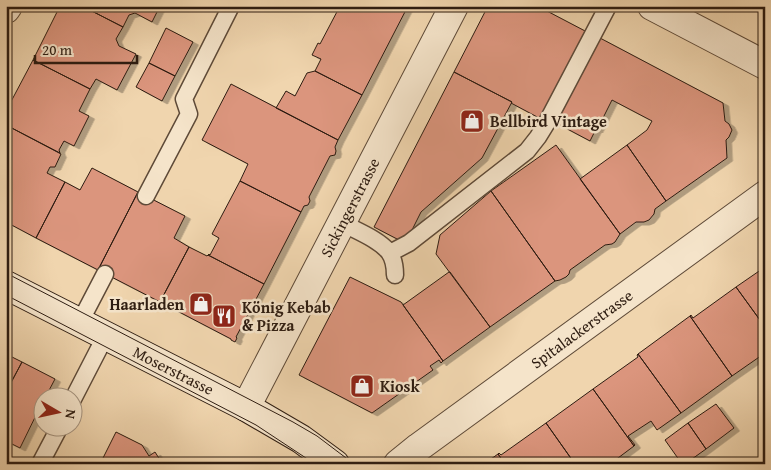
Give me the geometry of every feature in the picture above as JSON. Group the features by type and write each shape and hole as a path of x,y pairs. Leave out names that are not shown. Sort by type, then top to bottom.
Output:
{"street":[{"name":"Sickingerstrasse","path":"246,407 454,6"},
{"path":"652,6 765,65"},
{"name":"Spitalackerstrasse","path":"398,464 765,195"},
{"name":"Moserstrasse","path":"6,284 246,407 301,439 335,464"}],"lane":[{"path":"146,196 189,114 184,99 231,6"},
{"path":"390,254 410,244 527,151 546,124 608,6"},
{"path":"342,223 380,244 390,254 395,264 395,275"},
{"path":"80,322 105,274"},
{"path":"79,388 106,335"},
{"path":"40,464 54,438"}],"building":[{"path":"60,6 82,6 123,27 116,39 119,46 136,54 117,90 96,79 90,89 33,60"},
{"path":"82,6 160,6 152,22 135,13 129,15 123,27"},
{"path":"340,6 408,6 362,95 315,71 321,59 312,55"},
{"path":"488,6 544,6 545,10 587,32 541,119 454,72"},
{"path":"166,28 193,42 175,76 149,63"},
{"path":"600,38 723,103 725,121 732,130 726,140 727,158 666,201 627,145 647,130 652,121 612,100 590,141 556,123"},
{"path":"33,60 90,89 79,111 89,116 74,146 64,141 59,150 60,153 6,125 6,111"},
{"path":"149,63 175,76 162,101 136,87"},
{"path":"315,71 362,95 338,140 276,108 286,91 295,96 307,73"},
{"path":"454,72 512,102 482,158 421,212 408,238 399,240 374,227"},
{"path":"231,84 338,140 335,147 335,155 330,156 309,197 308,205 304,206 301,212 240,181 248,164 202,140"},
{"path":"6,125 61,154 55,167 50,167 47,173 65,182 36,238 6,222"},
{"path":"556,145 620,234 615,242 605,245 570,270 566,277 555,281 491,191"},
{"path":"627,145 666,201 655,209 654,214 649,220 636,222 620,234 580,179"},
{"path":"92,168 138,192 98,270 36,238 65,182 80,190"},
{"path":"240,181 301,212 264,284 208,255 210,255 219,238 212,234"},
{"path":"491,191 555,281 490,327 436,254 440,235"},
{"path":"138,192 185,216 174,238 189,247 160,302 98,270"},
{"path":"189,247 264,284 235,342 160,302"},
{"path":"765,267 765,327 736,287"},
{"path":"449,272 490,327 443,361 403,305"},
{"path":"350,277 401,302 443,361 441,363 439,360 430,366 433,370 372,413 299,375"},
{"path":"736,287 765,327 765,353 732,376 690,316 693,318"},
{"path":"690,316 732,376 681,413 638,354"},
{"path":"6,354 22,362 6,392"},
{"path":"638,354 681,413 657,430 651,421 628,436 634,446 593,389 638,357"},
{"path":"22,362 55,379 50,388 32,388 32,423 20,448 6,441 6,392"},
{"path":"593,389 634,446 610,464 575,464 546,423"},
{"path":"716,404 734,428 706,449 688,423"},
{"path":"546,423 575,464 505,464 499,453 501,455"},
{"path":"688,423 706,449 685,464 682,464 665,440"},
{"path":"116,432 142,445 149,456 155,452 162,463 167,459 171,464 100,464"},
{"path":"498,454 505,464 484,464"}],"tram line":[{"path":"6,273 293,422 317,436 354,464"},
{"path":"6,295 256,425 315,464"}],"place":[{"name":"Bellbird Vintage","path":"472,121"},
{"name":"Haarladen","path":"201,304"},
{"name":"König Kebab & Pizza","path":"224,316"},
{"name":"Kiosk","path":"362,386"}]}
